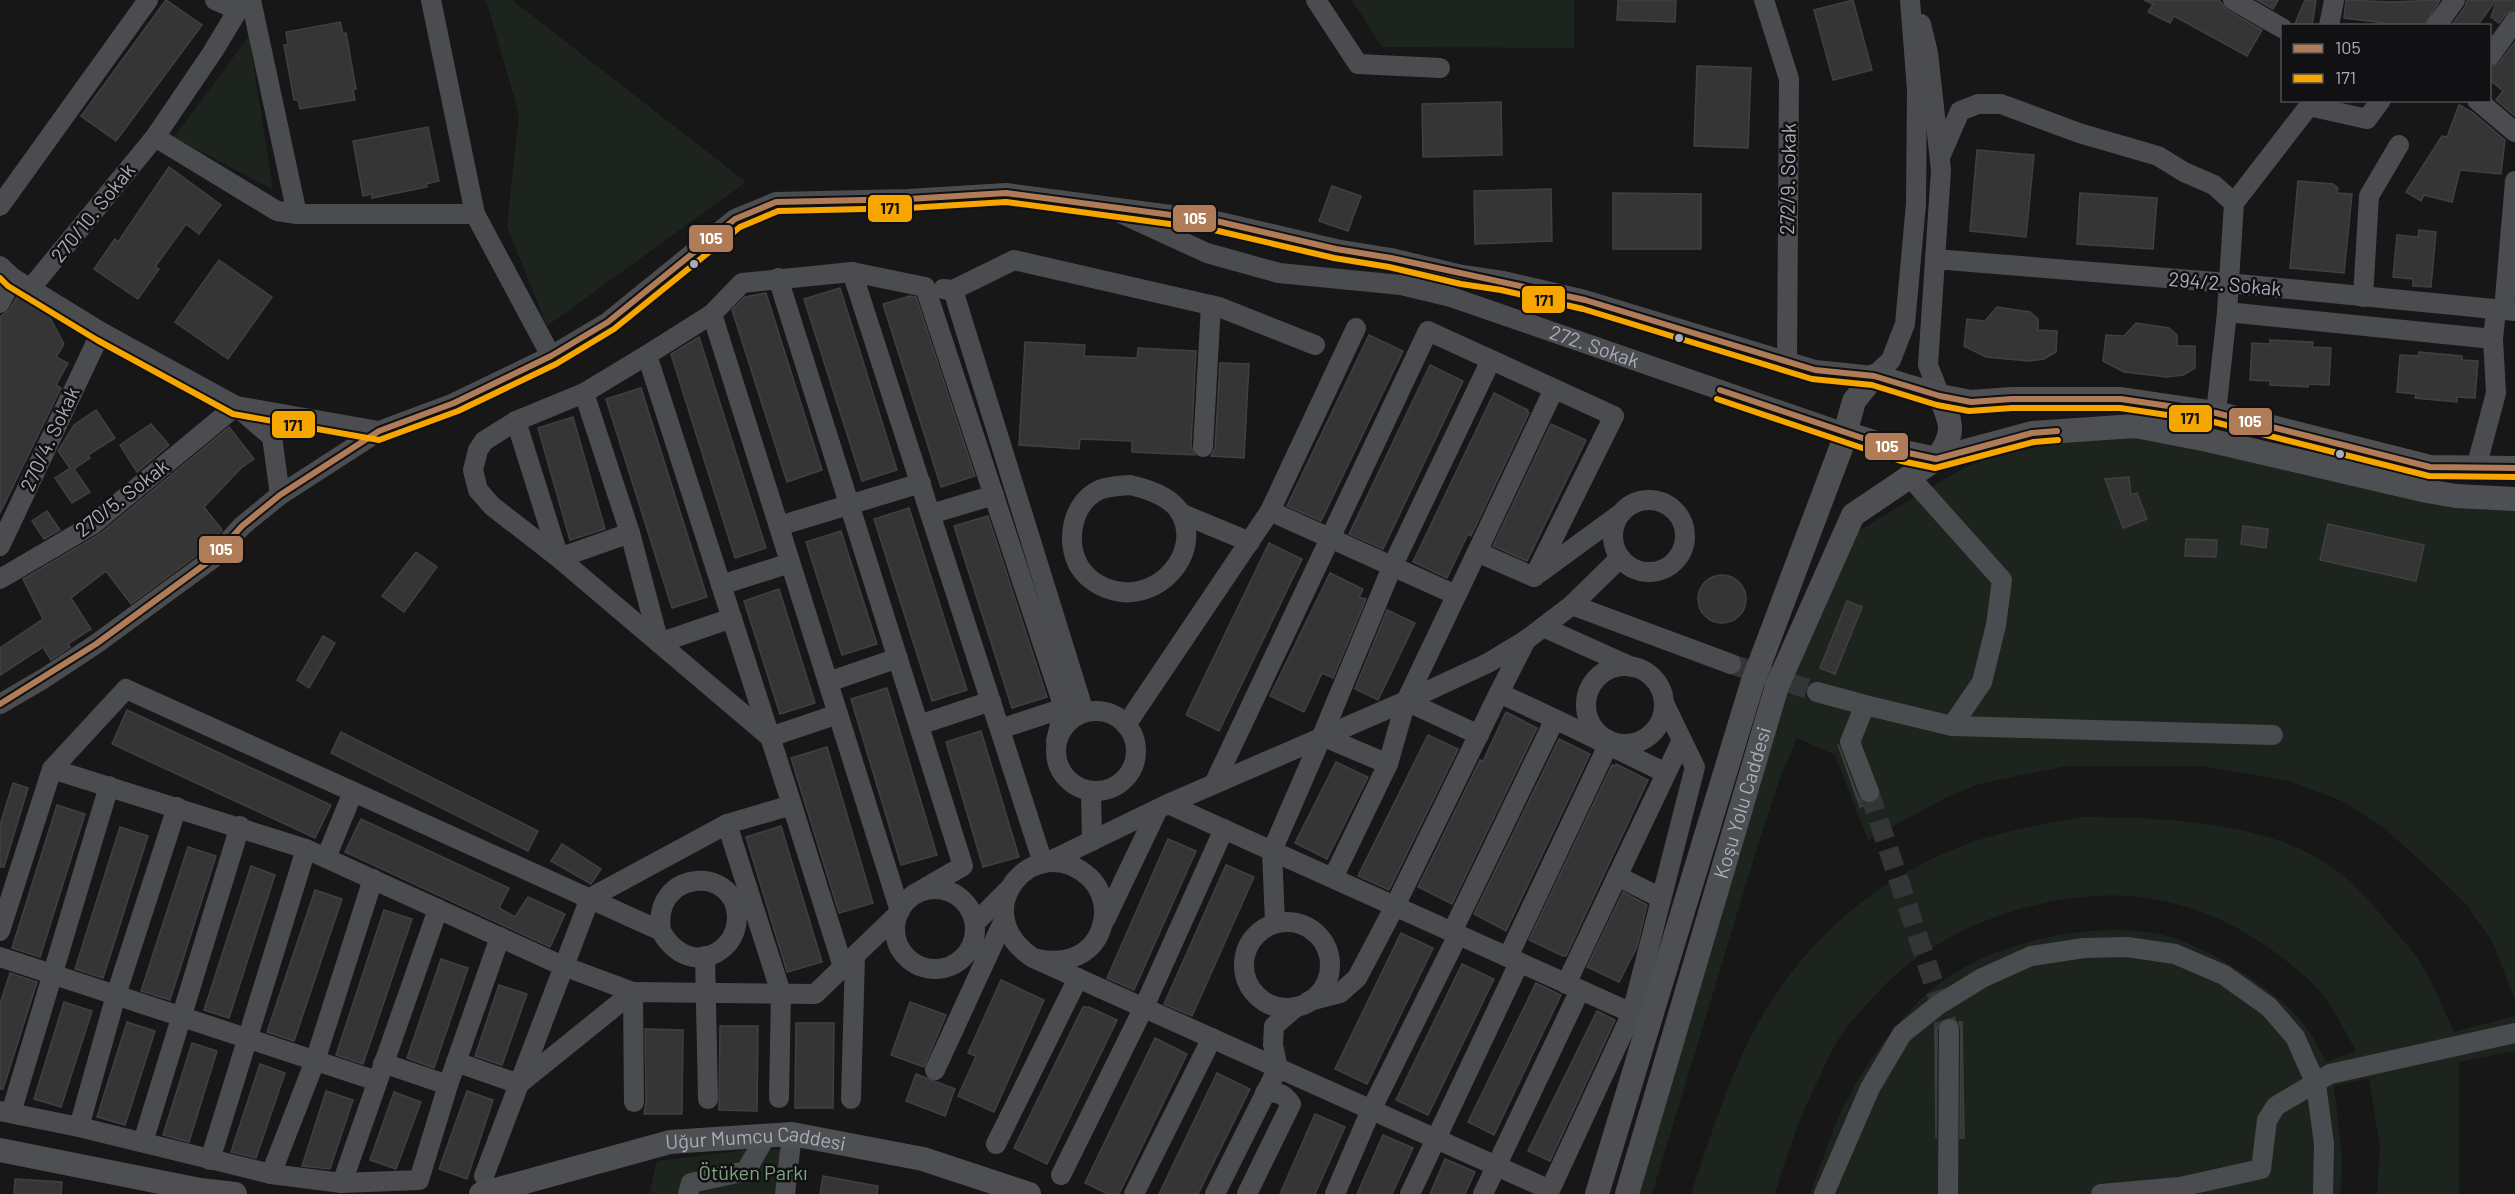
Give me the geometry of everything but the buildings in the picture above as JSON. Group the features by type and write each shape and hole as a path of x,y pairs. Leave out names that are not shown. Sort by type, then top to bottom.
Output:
{"main road":[{"name":"272. Sokak","path":"1874,376 1940,396 1971,402 2012,399 2121,399 2216,412 2430,467 2515,468"},
{"path":"1845,433 1854,401 1874,376"},
{"path":"1936,459 1950,438 1950,419 1940,396"},
{"name":"272. Sokak","path":"1845,433 1904,452 1936,459 2032,433 2135,426 2208,440 2427,491 2456,496 2515,499"},
{"name":"Koşu Yolu Caddesi","path":"1597,1194 1752,684 1845,433"},
{"name":"Koşu Yolu Caddesi","path":"1627,1194 1777,686 1853,515 1936,459"},
{"name":"Uğur Mumcu Caddesi","path":"482,1185 670,1142 792,1134 923,1159 1029,1194"},
{"path":"2,1153 200,1190 235,1194"}],"street":[{"path":"0,206 148,0"},
{"path":"215,0 247,6 297,214"},
{"path":"431,0 475,214 551,356"},
{"path":"1316,0 1358,64 1440,68"},
{"name":"272/9. Sokak","path":"1764,0 1789,79 1787,362"},
{"path":"1874,376 1891,360 1905,324 1916,204 1917,90 1910,0"},
{"path":"1915,0 1928,53 1941,170 1928,365 1940,396"},
{"path":"2234,0 2281,27"},
{"path":"2329,24 2334,0"},
{"path":"2437,24 2454,0"},
{"name":"270/10. Sokak","path":"30,290 155,137 247,6"},
{"path":"2491,55 2515,21"},
{"path":"2216,412 2227,312 2234,203 2310,103 2367,119 2380,102"},
{"path":"2479,102 2515,132"},
{"path":"1939,158 1960,111 1978,104 2001,104 2079,133 2158,156 2184,172 2214,185 2234,203"},
{"path":"155,137 277,210 297,214 475,214"},
{"path":"2363,297 2369,196 2399,145"},
{"path":"2476,468 2496,393 2493,339 2505,310 2515,181"},
{"name":"272. Sokak","path":"0,704 43,680 96,644 212,559 242,526 280,495 379,431 454,403 551,356 608,322 735,219 776,202 908,199 1006,193 1216,221 1336,249 1392,258 1462,276 1503,281 1585,300 1815,370 1874,376"},
{"name":"272. Sokak","path":"1100,205 1207,253 1279,273 1401,285 1451,297 1845,433"},
{"name":"294/2. Sokak","path":"1935,259 2505,310"},
{"path":"770,737 559,558 484,498 474,480 475,460 484,441 516,421 584,393 647,355 712,314 742,283 778,278 852,272 925,287 953,290 1014,260 1211,305 1315,345"},
{"path":"0,303 7,272 30,290 101,332 236,406 273,437 280,495"},
{"path":"852,272 1000,729 1046,863"},
{"path":"1451,297 1462,276"},
{"path":"52,769 240,826 306,849 563,966 633,992 815,994 898,913 913,895 963,866 778,278"},
{"path":"925,287 1064,708 1056,741 1055,754 1063,774 1078,787 1092,791 1104,790 1116,785 1126,777 1133,766 1136,754 1135,741 1126,725 1110,713 1084,712 1072,718 1062,728 1056,741"},
{"path":"953,290 1084,712"},
{"path":"1203,447 1211,305"},
{"path":"2227,312 2493,339"},
{"path":"712,314 898,913 895,928 896,941 912,962 975,984"},
{"path":"1126,725 1270,512 1356,328"},
{"path":"1214,783 1428,331 1614,416 1534,578"},
{"name":"270/4. Sokak","path":"0,546 101,332"},
{"path":"647,355 792,805 849,961 851,1099"},
{"path":"1275,923 1272,851 1392,567 1491,360"},
{"path":"1333,878 1388,764 1406,701 1554,388"},
{"path":"584,393 630,533 659,643"},
{"path":"236,406 379,431"},
{"name":"270/5. Sokak","path":"0,579 92,525 236,406"},
{"path":"516,421 559,558"},
{"path":"1909,476 2002,580 1996,625 1982,682 1952,726"},
{"path":"779,526 921,483"},
{"path":"1180,513 1185,532 1183,552 1174,570 1160,584 1142,591 1124,593 1107,589 1091,579 1080,566 1073,549 1072,531 1076,514 1086,499 1110,486 1130,485 1149,489 1180,513 1250,542"},
{"path":"931,514 994,495"},
{"path":"1534,578 1629,505 1651,499 1664,502 1674,508 1682,518 1686,530 1686,542 1682,553 1674,563 1652,572 1639,571 1629,566 1620,558 1614,547 1615,524 1620,514"},
{"path":"1270,512 1456,595"},
{"path":"559,558 630,533"},
{"path":"1477,552 1534,578"},
{"path":"975,923 1019,876 1033,866 1046,863 1163,806 1488,663 1526,640 1572,605 1620,558"},
{"path":"721,585 790,563"},
{"path":"1572,605 1731,664"},
{"path":"659,643 732,618"},
{"path":"1009,889 1004,904 1004,920 1010,936 1020,949 1033,958 1549,1192 1632,1013 1695,767 1654,680 1644,671 1543,627"},
{"path":"1215,1194 1278,1068 1273,1045 1274,1026 1302,1004 1321,992 1328,980 1329,953 1323,940 1301,924 1275,923 1262,929 1252,939 1245,952 1244,966 1247,981 1255,994 1267,1003 1281,1008 1302,1004 1340,993 1358,978 1526,640"},
{"path":"828,682 898,658"},
{"path":"1632,667 1619,667 1597,678 1590,688 1586,701 1591,725 1610,743 1629,743 1647,737 1657,728 1664,704"},
{"path":"0,931 52,769 126,689 662,931"},
{"path":"1817,692 1952,726 2273,735"},
{"path":"1499,693 1610,743 1666,773"},
{"path":"919,725 991,701"},
{"path":"1406,701 1479,735"},
{"path":"1865,705 1850,742 1869,792"},
{"path":"1000,729 1064,708"},
{"path":"770,737 838,714"},
{"path":"1335,1194 1371,1110 1555,719"},
{"path":"1322,736 1388,764"},
{"path":"1483,1194 1573,987 1617,876 1682,740"},
{"path":"1410,1194 1610,743"},
{"path":"109,786 52,974 5,1112 79,1127 271,1174 342,1183 419,1180 448,1085 500,937"},
{"path":"1092,791 1092,841"},
{"path":"326,858 353,792"},
{"path":"482,1185 590,898 728,824 792,805"},
{"path":"1163,806 1224,829 1632,1013"},
{"path":"1033,958 1049,962 1065,961 1080,954 1093,944 1163,806"},
{"path":"79,1127 116,995 177,807"},
{"path":"728,824 746,910 781,993 779,1098"},
{"path":"143,1142 240,826"},
{"path":"1061,1175 1144,1007 1224,829"},
{"path":"210,1160 306,849"},
{"path":"1046,863 1066,863 1081,870 1094,881 1102,896 1104,912 1101,929"},
{"path":"1617,876 1661,898"},
{"path":"271,1174 315,1061 373,879"},
{"path":"699,880 712,883 724,889 746,910 732,938 724,948 705,956 687,956 676,950 667,942 662,931 660,919 667,896 676,887 687,882 699,880"},
{"path":"913,895 932,890 951,893 971,910 975,923 972,943 961,959 950,966 937,969"},
{"path":"342,1183 438,909"},
{"path":"935,1070 1004,920"},
{"path":"1824,1194 1870,1088 1902,1034 1938,1005 1982,978 2031,956 2084,948 2127,947 2175,954 2224,975 2269,1007 2295,1037 2316,1083 2324,1144 2323,1194"},
{"path":"705,956 708,1099"},
{"path":"0,957 315,1061 448,1085"},
{"path":"996,1144 1078,978"},
{"path":"519,1084 633,992"},
{"path":"633,992 634,1101"},
{"path":"1948,1029 1948,1194"},
{"path":"2101,1194 2178,1190 2261,1169 2267,1120 2276,1106 2330,1074 2515,1033"},
{"path":"1134,1194 1212,1038"},
{"path":"456,1062 519,1084"},
{"path":"1247,1194 1303,1079"},
{"path":"1265,1092 1276,1092 1286,1096 1291,1104"},
{"path":"688,1194 691,1183 746,1171 767,1134"},
{"path":"784,1194 792,1134"}],"green space":[{"path":"484,0 512,0 746,182 547,326 507,227 519,114"},
{"path":"1352,0 1574,0 1574,48 1382,47"},
{"path":"249,36 273,190 174,137"},
{"path":"2129,437 2515,509 2515,1000 2493,943 2467,905 2383,827 2342,801 2290,781 2201,766 2066,766 1979,784 1945,798 1868,840 1835,755 1797,738 1779,781 1756,851 1652,1194 1632,1194 1787,688 1852,535 1960,470 2027,442"},
{"path":"2082,817 2142,818 2208,824 2271,838 2300,849 2326,863 2347,879 2411,949 2429,979 2454,1032 2515,1016 2515,1051 2459,1062 2459,1194 2377,1194 2380,1148 2369,1078 2334,1086 2342,1157 2341,1194 1810,1194 1842,1109 1867,1065 1898,1024 1943,980 1998,952 2030,942 2093,931 2124,930 2171,937 2213,955 2274,995 2303,1023 2326,1062 2356,1051 2317,988 2266,946 2238,928 2207,914 2158,900 2123,896 2086,897 2048,902 2010,912 1940,943 1909,964 1870,1000 1836,1043 1801,1119 1775,1194 1691,1194 1720,1110 1755,1029 1795,969 1818,942 1872,895 1933,858 1995,835"},
{"name":"Ötüken Parkı","path":"781,1149 778,1194 649,1194 657,1161 745,1150"}],"tunnel":[{"path":"1731,664 1817,692"},
{"path":"1869,792 1949,1029"}],"transit line":[{"name":"105","path":"0,704 96,644 212,559 242,526 280,495 379,431 454,403 551,356 608,322 735,219 776,202 908,199 1006,193 1216,221 1336,249 1391,258 1585,300 1815,370 1874,376 1940,396 1971,402 2012,399 2121,399 2216,413 2430,467 2515,468"},
{"name":"171","path":"0,278 8,286 97,340 233,414 379,440 458,411 556,364 614,329 740,227 778,211 908,208 1006,202 1214,230 1334,258 1501,290 1583,309 1812,379 1872,385 1937,405 1969,411 2012,408 2120,408 2214,422 2429,476 2515,477"},
{"name":"105","path":"1720,390 1904,452 1936,459 2032,433 2057,431"},
{"name":"171","path":"1717,399 1901,461 1935,468 2034,442 2058,440"}]}
